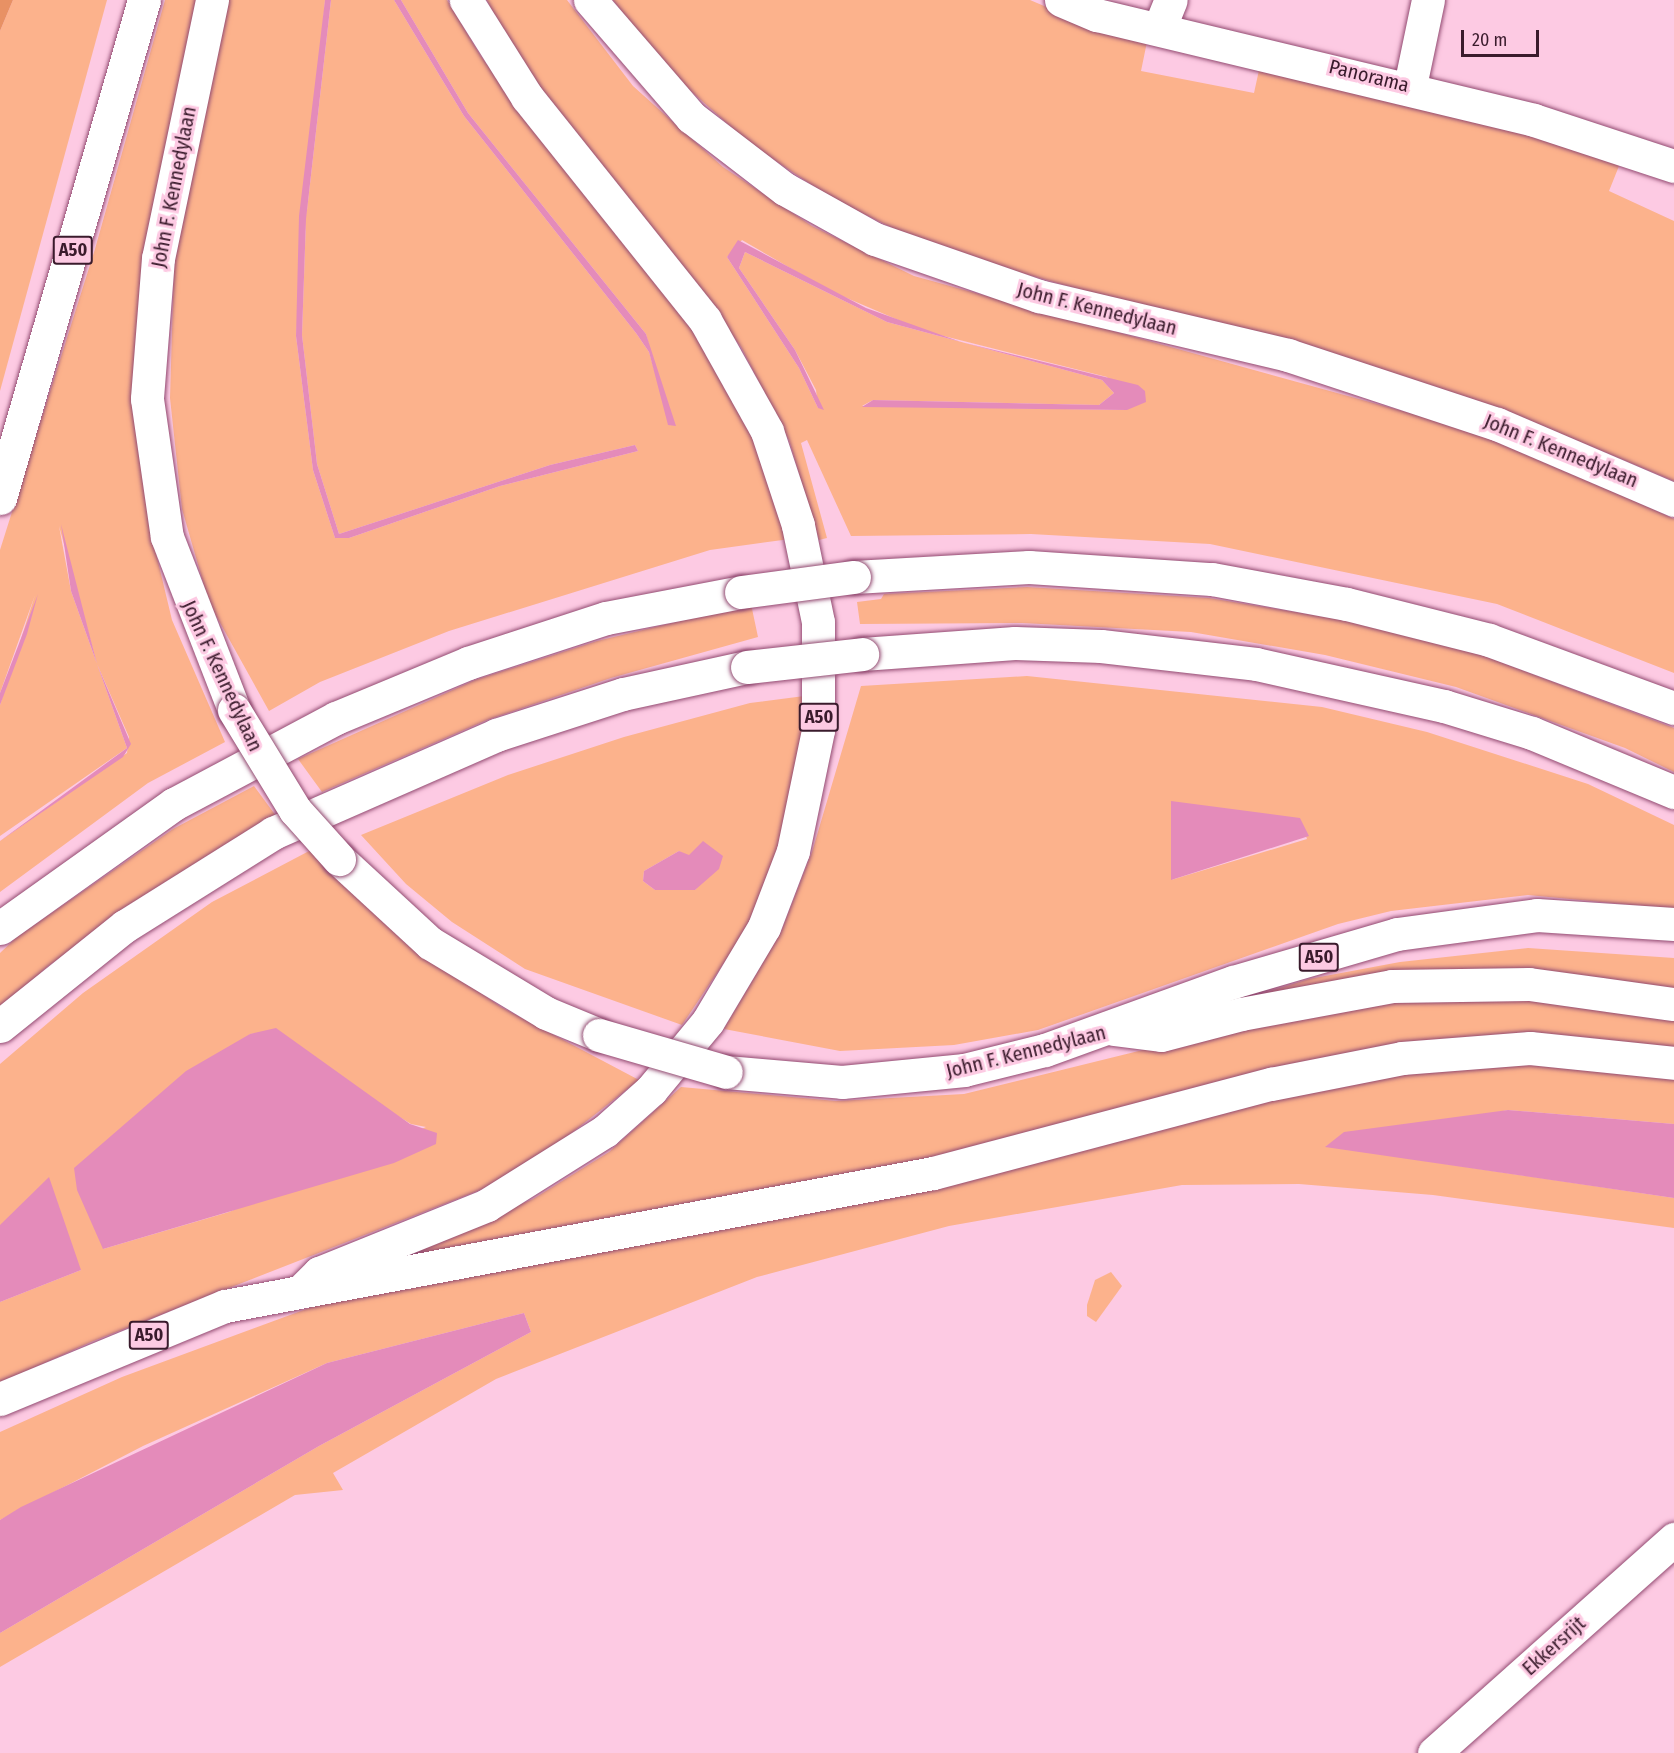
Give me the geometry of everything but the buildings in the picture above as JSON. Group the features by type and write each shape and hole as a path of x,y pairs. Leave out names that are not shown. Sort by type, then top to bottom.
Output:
{"main road":[{"name":"A50","path":"0,498 144,0"},
{"name":"John F. Kennedylaan","path":"212,0 158,258 147,399 167,537 234,710 295,810 339,859 430,943 546,1013 599,1035 726,1072 842,1082 911,1078 964,1070 1109,1029 1161,1035 1241,1014 1392,986 1529,984 1674,1004"},
{"name":"A50","path":"304,1288 319,1273 487,1205 580,1149 651,1090 708,1021 764,927 793,851 818,730 818,622 798,525 762,422 705,321 527,97 466,0"},
{"name":"John F. Kennedylaan","path":"590,0 692,117 785,189 874,239 1029,294 1288,355 1497,424 1674,500"},
{"name":"Panorama","path":"1061,0 1165,14 1674,166"},
{"path":"1410,86 1428,0"},
{"path":"0,928 174,804 336,718 468,663 606,618 741,592 854,577 1029,567 1212,579 1347,604 1490,640 1674,708"},
{"path":"0,1026 125,926 273,833 496,735 623,694 747,667 862,654 1015,643 1112,647 1256,664 1455,710 1608,762 1674,792"},
{"name":"A50","path":"1109,1029 1233,982 1397,934 1537,915 1674,924"},
{"name":"A50","path":"0,1399 225,1306 304,1288 328,1291 554,1242 933,1173 1271,1084 1402,1058 1530,1048 1674,1063"},
{"name":"Ekkersrijt","path":"1434,1753 1674,1539"}],"shaded area":[{"path":"0,0 13,0 0,31"},
{"path":"13,0 107,0 0,391 0,31"},
{"path":"165,0 200,0 148,520 172,620 225,742 148,783 0,892 0,841 127,753 129,737 97,664 127,748 0,836 0,705 35,595 0,693 0,550 95,249","holes":["59,526 97,664 71,591"]},
{"path":"228,0 325,0 306,215 331,0 394,0 464,116 649,352 671,428 646,334 468,113 401,0 447,0 480,55 556,158 694,330 754,434 790,539 710,550 449,631 320,682 269,711 209,603 182,509 170,398 174,265","holes":["306,221 302,335 317,464 339,534 550,465 635,445 638,451 500,486 349,538 335,538 313,470 296,336"]},
{"path":"325,0 331,0 306,219 302,335 317,464 339,534 550,465 635,445 638,451 500,486 349,538 335,538 313,470 296,336 299,216"},
{"path":"394,0 401,0 468,113 646,334 676,426 668,425 649,352 464,116"},
{"path":"487,0 567,0 633,86 723,167 812,226 914,276 1493,436 1674,519 1674,673 1497,604 1210,544 1031,534 851,536 807,440 801,443 827,538 819,540 789,440 741,347 668,248 595,165 506,39","holes":["742,240 828,290 924,331 1107,377 1127,410 862,406 873,400 1099,405 1114,393 1102,380 887,322 745,252 739,268 795,350 816,390 818,408 799,368 727,257"]},
{"path":"613,0 1030,0 1070,17 1148,37 1141,71 1254,93 1261,61 1621,161 1609,191 1674,221 1674,481 1504,410 934,248 833,199 749,143 664,67"},
{"path":"738,240 866,308 961,342 887,322 745,252 739,268 795,350 824,410 818,408 799,368 727,257"},
{"path":"962,342 1138,385 1145,391 1146,402 1127,410 862,407 873,400 1099,405 1114,393 1102,380"},
{"path":"61,524 97,664 71,591"},
{"path":"1027,587 1209,598 1349,621 1482,655 1674,728 1674,772 1625,748 1456,687 1325,655 1191,632 1022,623 860,624 857,602 881,599 884,594"},
{"path":"38,594 27,634 0,705 0,693"},
{"path":"751,604 758,637 611,678 487,720 322,792 298,759 475,680 597,641"},
{"path":"97,665 131,744 123,757 0,841 127,748"},
{"path":"1027,676 1322,707 1427,732 1588,784 1674,825 1674,909 1528,895 1391,911 1338,924 1038,1030 954,1045 840,1051 724,1029 781,932 812,852 861,686","holes":["1299,818 1307,839 1171,880"]},
{"path":"812,695 781,849 752,921 682,1025 525,969 452,922 406,884 361,835 508,775 624,737 750,703","holes":["679,851 711,871 695,890 655,890 643,881 644,871"]},
{"path":"254,786 279,820 198,863 48,966 0,1010 0,953 17,937 173,829"},
{"path":"1171,801 1300,818 1309,836 1171,880"},
{"path":"703,841 723,856 719,869 695,890 655,890 643,881 644,871 679,851 689,855"},
{"path":"311,850 424,954 501,1007 639,1080 518,1175 91,1342 0,1383 0,1302 81,1270 0,1225 0,1064 83,993 212,902","holes":["263,1033 411,1124 426,1127 229,1212 103,1249 250,1034"]},
{"path":"1528,948 1674,958 1674,993 1244,999 1309,979 1400,962"},
{"path":"1521,997 1674,1015 1674,1055 1522,1040 924,1168 336,1282 533,1199 609,1152 681,1087 836,1101 964,1094 1244,1025 1397,999"},
{"path":"276,1028 410,1124 437,1133 436,1144 394,1163 103,1249 77,1190 74,1168 186,1071 250,1034"},
{"path":"1521,1055 1674,1075 1674,1124 1508,1110 1326,1146 1674,1198 1674,1228 1433,1195 1299,1184 1182,1185 949,1226 757,1277 496,1379 333,1473 343,1490 295,1495 0,1667 0,1633 319,1446 531,1332 524,1313 327,1363 143,1446 0,1520 0,1432 122,1377 320,1304 1272,1093"},
{"path":"1508,1110 1674,1124 1674,1198 1325,1147 1344,1132"},
{"path":"49,1177 81,1270 0,1302 0,1225"},
{"path":"1111,1272 1122,1286 1096,1322 1087,1316 1087,1305 1095,1280"},
{"path":"524,1313 531,1332 319,1446 0,1633 0,1520 21,1507 327,1363"}]}
